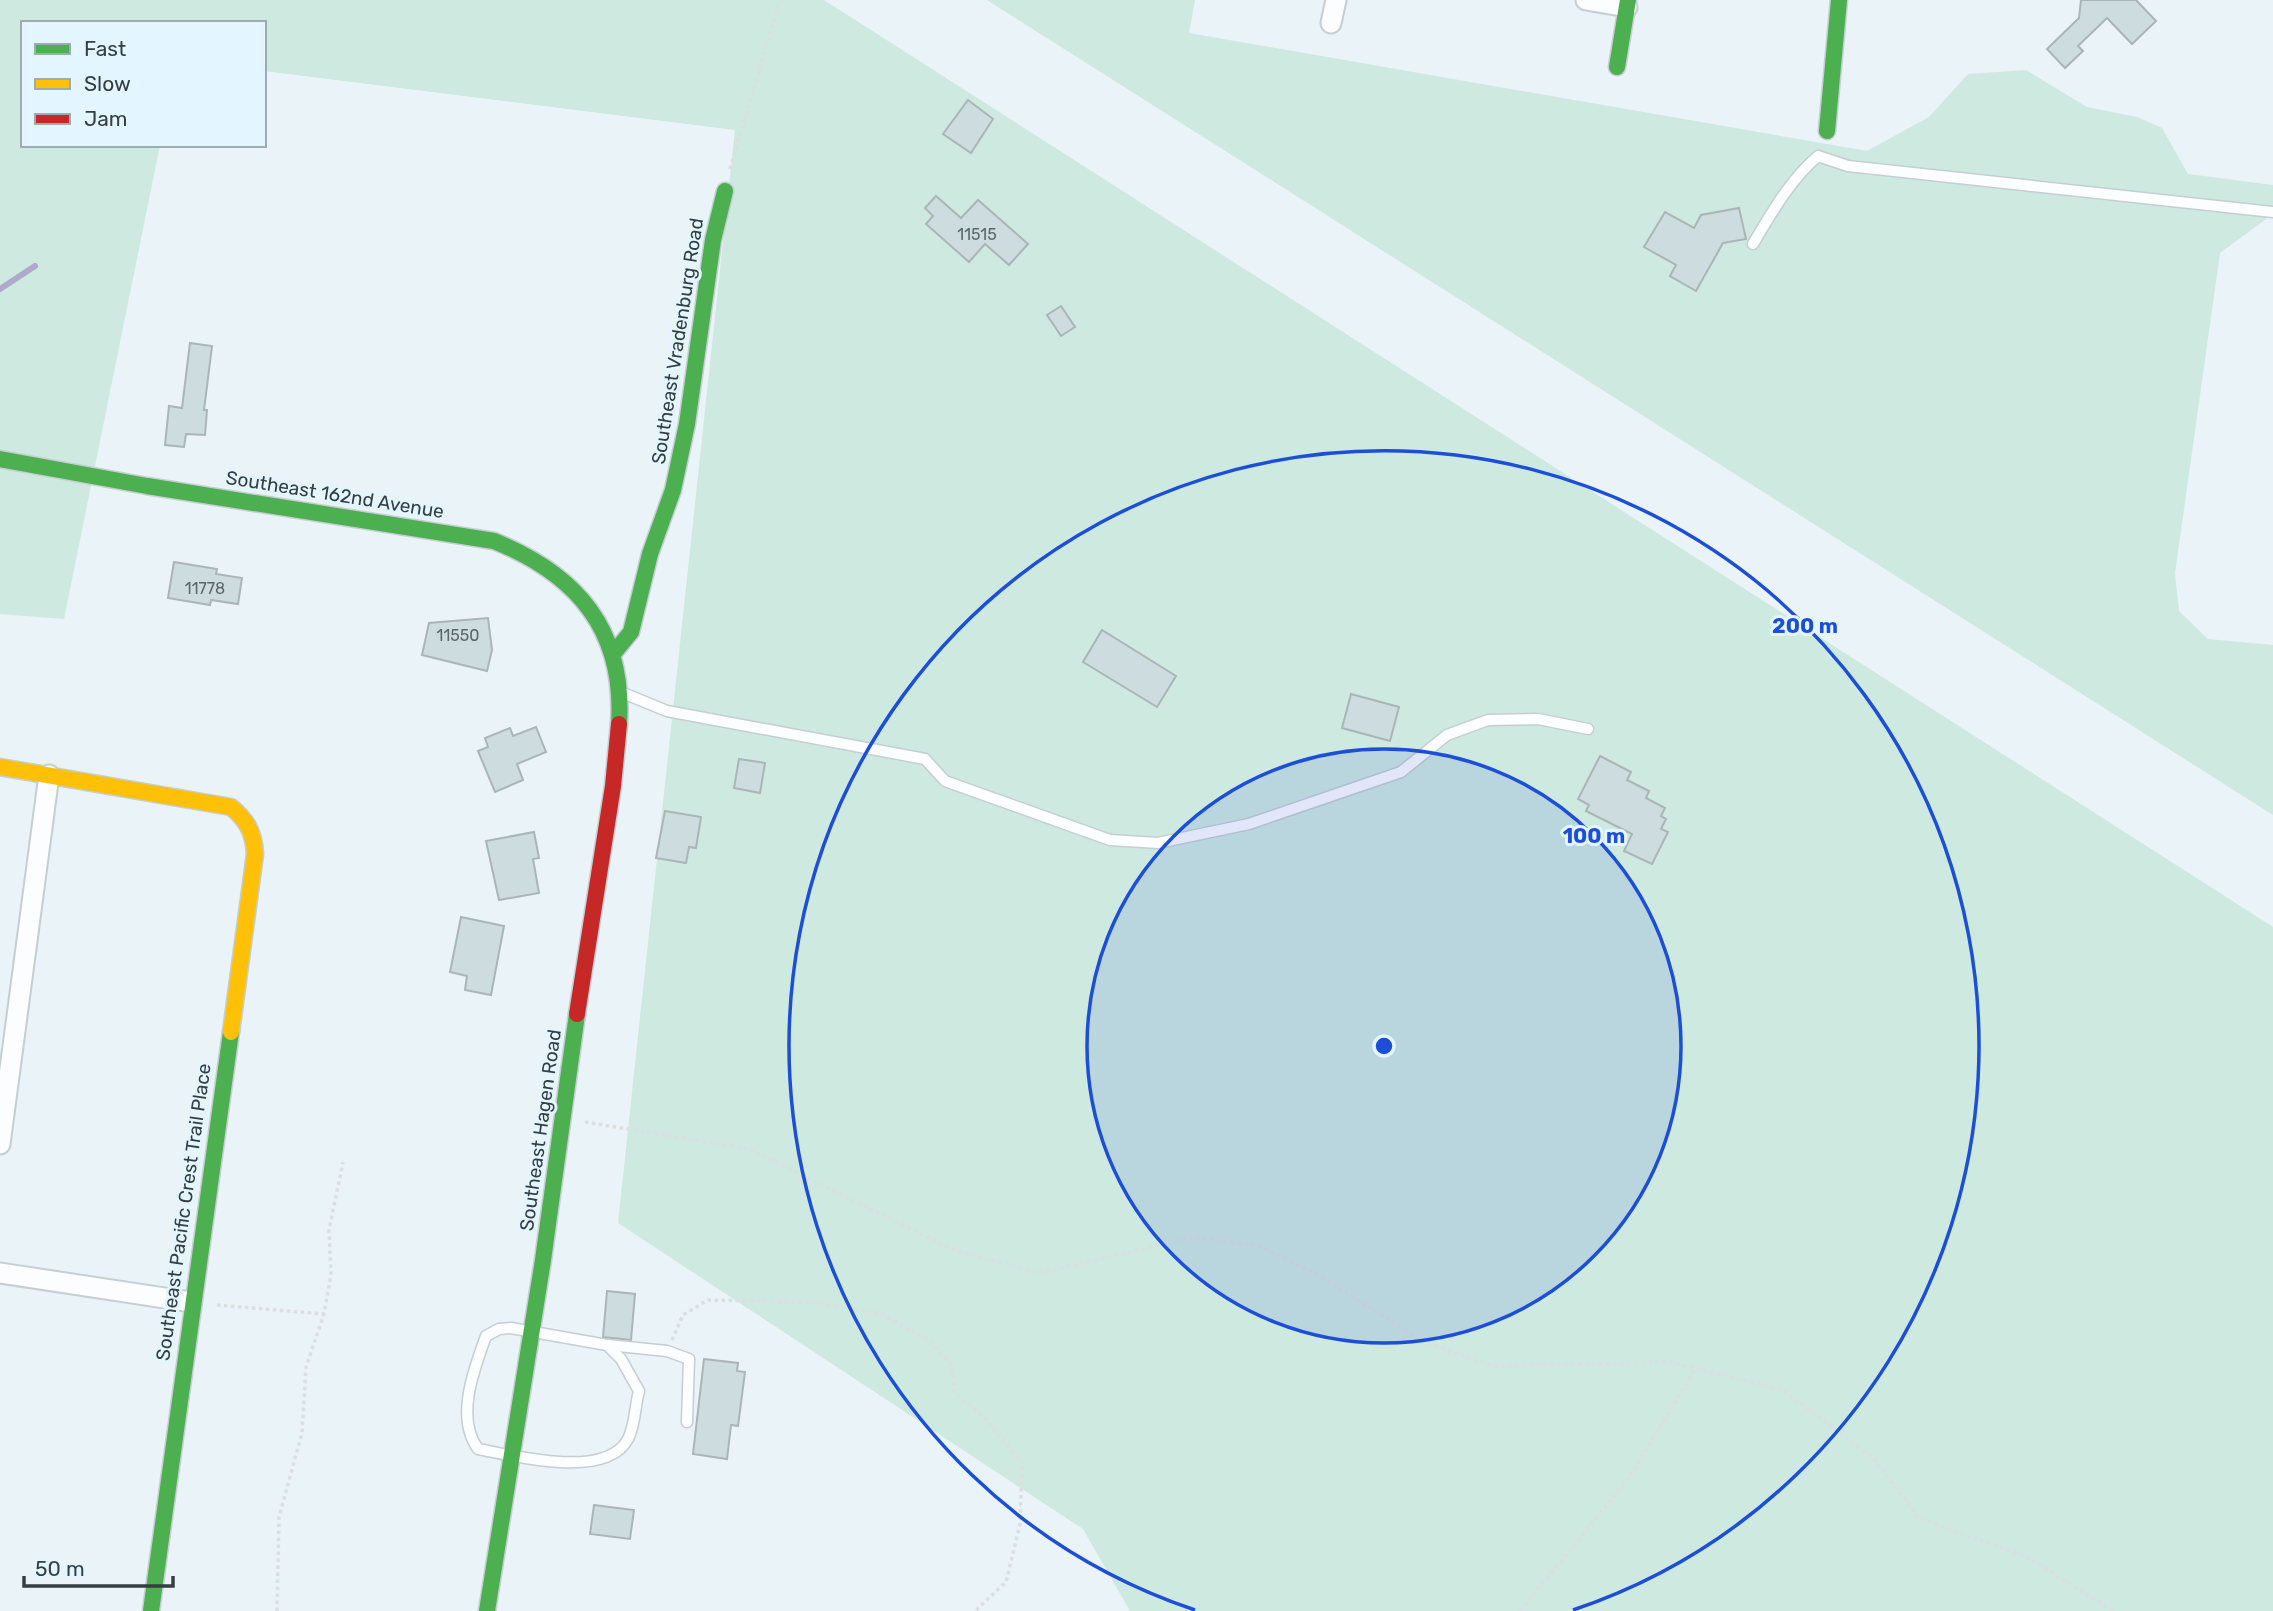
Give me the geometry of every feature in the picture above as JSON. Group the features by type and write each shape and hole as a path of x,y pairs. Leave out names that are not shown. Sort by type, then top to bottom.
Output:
{"street":[{"path":"1331,23 1336,0"},
{"path":"1586,0 1627,4 1617,67"},
{"path":"1827,131 1839,0"},
{"name":"Southeast Vradenburg Road","path":"613,654 631,632 650,554 673,490 687,424 713,240 725,191"},
{"name":"Southeast 162nd Avenue","path":"0,459 147,486 494,541 536,558 572,586 592,609 613,654"},
{"name":"Southeast Hagen Road","path":"488,1611 532,1331 615,758 620,691 613,654"},
{"path":"0,767 49,775 0,1144"},
{"name":"Southeast Pacific Crest Trail Place","path":"49,775 231,807 248,820 254,835 255,854 191,1302 151,1611"},
{"path":"0,1273 191,1302"}],"lane":[{"path":"1753,244 1776,205 1803,168 1818,156 1848,166 2273,212"},
{"path":"620,691 667,710 925,759 945,781 958,786 1110,840 1158,843 1249,824 1401,772 1447,735 1488,720 1538,719 1588,729"},
{"path":"607,1345 621,1359 639,1391 628,1438 615,1455 586,1464 478,1449 469,1435 474,1370 486,1336 499,1329 532,1331 607,1345 667,1351 689,1359 687,1422"}],"path":[{"path":"725,191 744,115 780,0"},
{"path":"563,1118 749,1149 956,1251 1041,1273 1193,1237 1260,1246 1323,1278 1424,1342 1493,1366 1671,1362 1783,1390 1875,1460 1919,1518 2027,1556 2113,1611"},
{"path":"277,1611 279,1517 302,1433 306,1367 324,1314 331,1274 330,1230 343,1162"},
{"path":"667,1351 683,1315 708,1300 809,1302 881,1313 929,1341 951,1364 955,1392 983,1416 1023,1462 1020,1524 1006,1582 975,1611"},
{"path":"191,1302 324,1314"},
{"path":"1520,1611 1628,1479 1696,1368"}],"green space":[{"path":"0,0 824,0 2273,927 2273,1611 1130,1611 1083,1529 618,1223 735,130 266,71 266,21 21,21 21,147 160,147 64,619 0,614"},
{"path":"987,0 1195,0 1189,33 1867,151 1929,117 1968,74 2026,70 2087,107 2137,117 2162,128 2188,174 2273,185 2273,214 2220,253 2175,573 2179,611 2208,639 2273,645 2273,815"}],"building":[{"path":"2081,0 2136,0 2156,21 2132,44 2107,18 2078,46 2083,51 2065,68 2047,49 2079,18"},
{"path":"968,100 993,119 971,153 943,134"},
{"path":"936,196 961,218 978,200 1028,244 1009,265 985,244 969,262 926,224 933,216 925,208"},
{"path":"1739,208 1746,239 1723,243 1696,291 1670,276 1676,265 1644,247 1665,212 1694,228 1701,215"},
{"path":"1061,306 1075,327 1061,336 1047,315"},
{"path":"190,343 212,346 204,410 207,410 205,435 186,434 184,447 165,445 169,406 182,408"},
{"path":"174,562 217,569 216,574 242,578 238,604 211,600 210,605 168,598"},
{"path":"488,618 492,650 487,671 422,655 429,623"},
{"path":"1102,630 1176,676 1157,707 1083,662"},
{"path":"1351,694 1399,707 1390,741 1342,728"},
{"path":"536,727 546,752 517,764 523,780 495,792 478,751 488,747 485,738 510,728 513,736"},
{"path":"1600,756 1631,772 1627,780 1649,791 1646,798 1665,808 1661,816 1666,819 1661,829 1668,832 1652,864 1624,851 1632,834 1586,811 1589,805 1578,799"},
{"path":"739,759 765,763 760,793 734,788"},
{"path":"665,811 701,817 696,848 689,847 686,863 656,858"},
{"path":"534,832 539,858 533,859 539,893 499,900 486,841"},
{"path":"461,917 504,926 491,995 465,990 467,976 450,972"},
{"path":"607,1291 635,1294 631,1340 603,1337"},
{"path":"704,1359 738,1363 737,1371 745,1372 738,1426 731,1425 727,1459 693,1454"},
{"path":"594,1505 634,1510 630,1539 590,1534"}],"waterway":[{"path":"0,289 35,266"}],"traffic: fast":[{"path":"1617,67 1628,0"},
{"path":"1827,131 1839,0"},
{"path":"613,654 631,632 650,554 673,490 687,424 713,240 725,191"},
{"path":"0,459 147,486 494,541 550,571 572,589 590,610 604,634 614,661 619,691 619,724"},
{"path":"487,1611 543,1260 577,1014"},
{"path":"151,1611 231,1032"}],"traffic: slow":[{"path":"0,767 231,807 241,817 251,833 255,854 231,1032"}],"traffic: jam":[{"path":"577,1014 613,786 619,724"}]}
